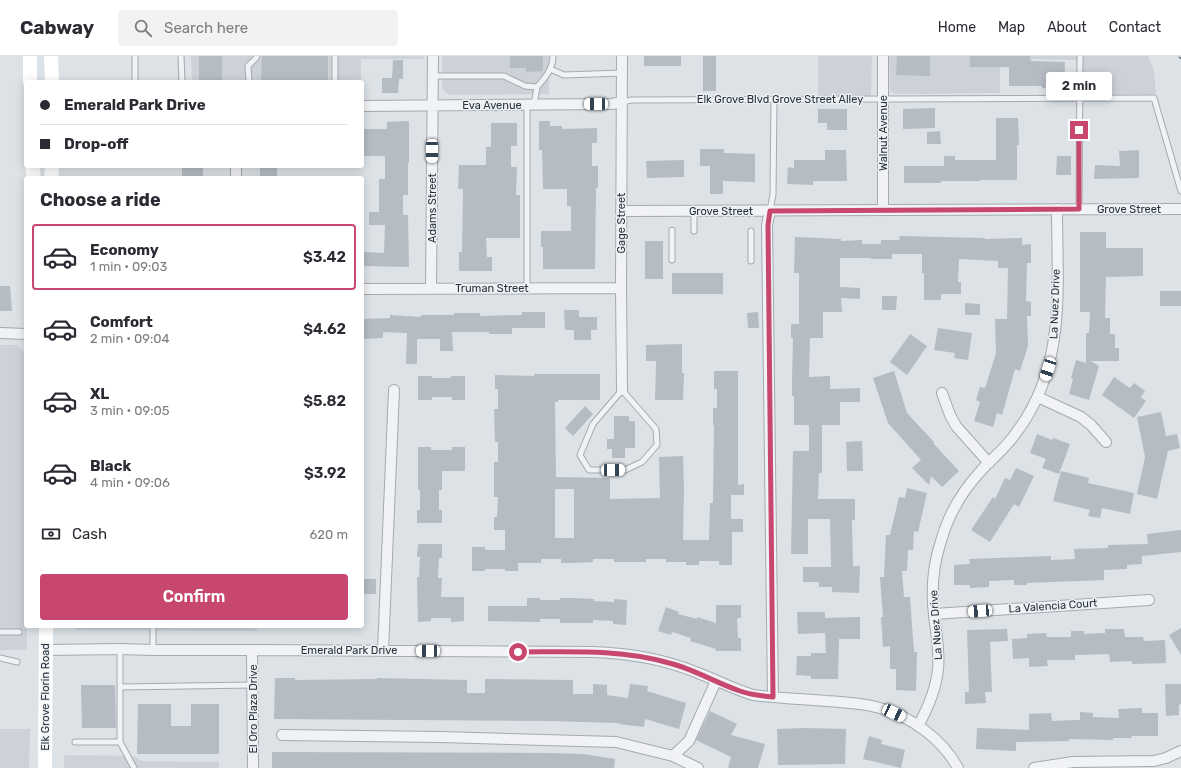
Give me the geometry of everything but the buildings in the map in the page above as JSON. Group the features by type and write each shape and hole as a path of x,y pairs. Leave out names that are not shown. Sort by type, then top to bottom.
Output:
{"main road":[{"path":"30,56 30,80"},
{"path":"51,56 52,80"},
{"name":"Elk Grove Florin Road","path":"45,768 46,628"}],"street":[{"name":"Adams Street","path":"431,289 433,56"},
{"name":"Gage Street","path":"622,56 622,390"},
{"name":"Walnut Avenue","path":"882,210 883,56"},
{"name":"Eva Avenue","path":"364,106 612,104 622,102"},
{"name":"La Nuez Drive","path":"918,726 933,694 938,668 938,642 934,614 933,587 934,571 941,540 946,526 970,485 1017,432 1038,397 1048,369 1054,341 1057,311 1057,209"},
{"name":"Grove Street","path":"621,211 1181,209"},
{"path":"770,211 768,225 773,697"},
{"name":"Truman Street","path":"364,289 621,288"},
{"path":"0,333 24,334"},
{"path":"383,651 394,390"},
{"path":"942,393 950,415 956,426 989,463"},
{"path":"1038,397 1080,417 1091,425 1106,442"},
{"name":"La Valencia Court","path":"934,614 1149,600"},
{"name":"Emerald Park Drive","path":"46,650 120,649 610,653 640,656 670,663 699,673 739,691 753,695 867,705 894,713 918,726 939,743 958,768"},
{"name":"El Oro Plaza Drive","path":"252,650 253,768"},
{"path":"673,756 689,741 716,681"},
{"path":"282,735 441,737 616,742 673,756 698,768"},
{"path":"1034,768 1073,762 1154,761 1166,758 1181,751"}],"lane":[{"path":"135,56 135,80"},
{"path":"181,56 182,80"},
{"path":"249,80 248,66 257,56"},
{"path":"335,56 335,80"},
{"path":"527,288 531,105 537,87 548,76 553,56"},
{"path":"1079,209 1080,56"},
{"path":"550,69 564,75 622,73"},
{"path":"433,76 504,76 526,86 537,87"},
{"name":"Elk Grove Blvd Grove Street Alley","path":"622,102 632,100 1154,98 1181,191"},
{"path":"770,211 773,194 774,99"},
{"path":"694,211 694,231"},
{"path":"672,230 672,260"},
{"path":"751,231 751,261"},
{"path":"622,390 656,429 658,445 642,462 626,470 589,470 580,455 593,424 622,390"},
{"path":"153,628 153,650"},
{"path":"0,632 19,632"},
{"path":"120,649 120,742 134,768"},
{"path":"0,658 17,662"},
{"path":"120,687 253,685"},
{"path":"75,742 120,742"}],"shaded area":[{"path":"191,56 424,56 424,59 361,59 361,80 192,80"},
{"path":"442,56 549,56 549,94 450,95 445,92 442,87"},
{"path":"818,56 872,56 871,96 818,96"},
{"path":"889,56 1148,56 1154,71 1156,94 1076,95 1077,60 1032,59 1032,68 1000,67 1000,93 896,94 891,92 890,89"},
{"path":"0,345 17,345 24,352 24,628 27,628 27,650 0,650"},
{"path":"73,628 257,628 257,631 77,630"},
{"path":"0,729 30,729 29,768 0,768"},
{"path":"64,755 133,756 142,761 219,762 219,768 64,768"}],"route":[{"path":"518,652 593,652 640,656 670,663 699,673 739,691 753,695 773,697 768,225 770,211 1079,209 1079,130"}]}
